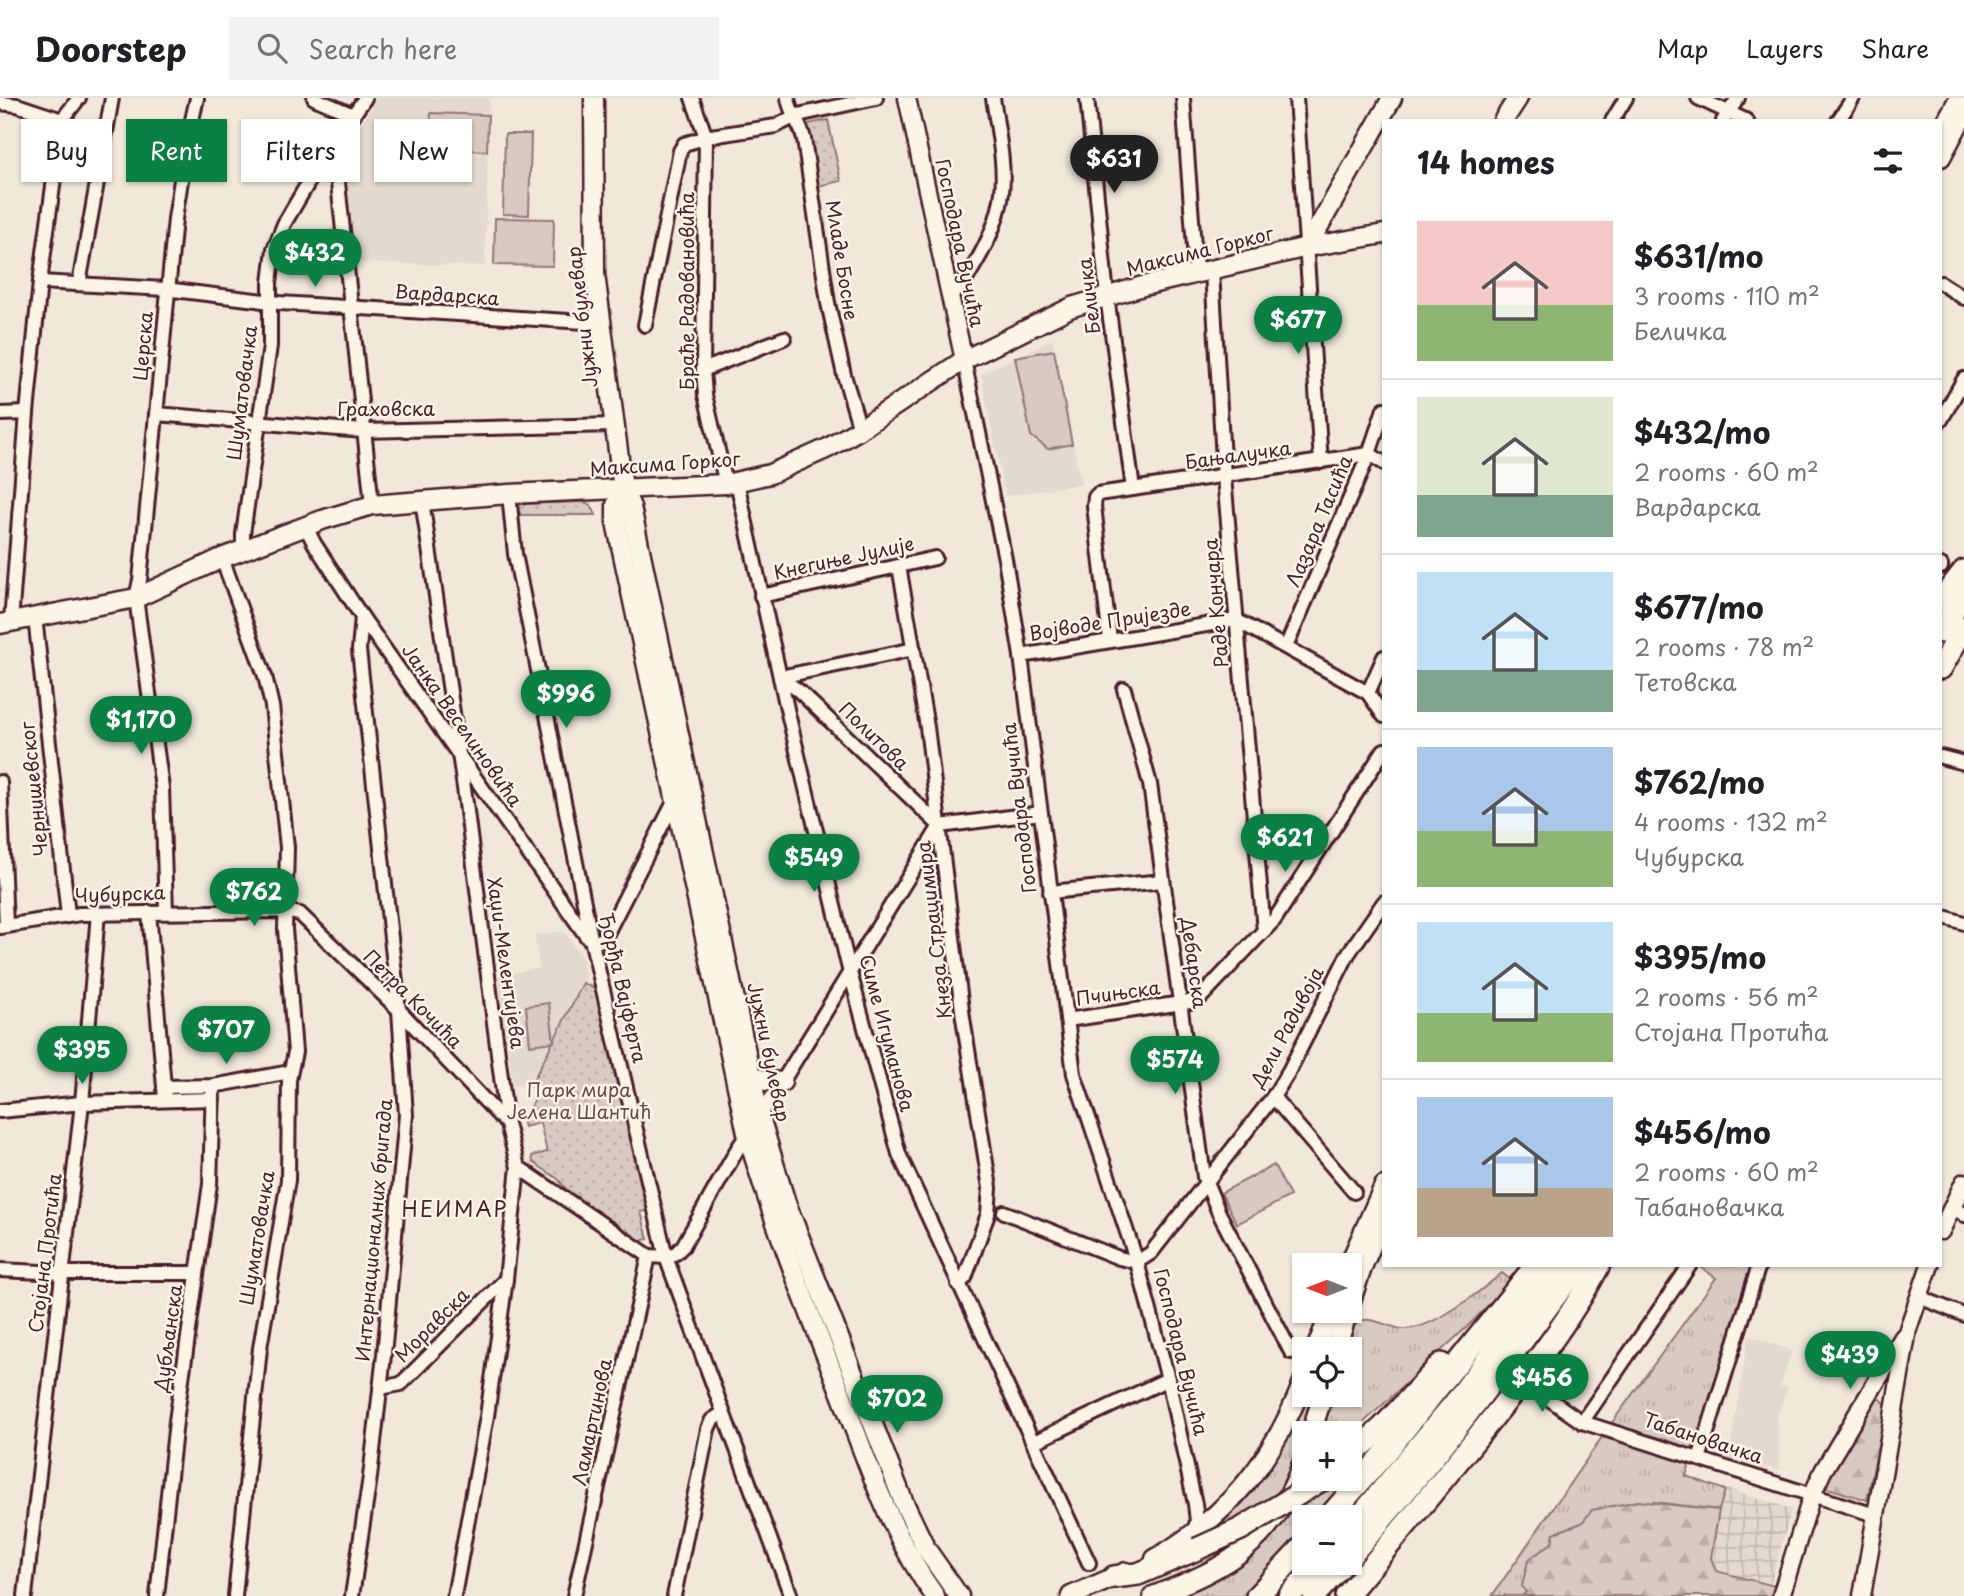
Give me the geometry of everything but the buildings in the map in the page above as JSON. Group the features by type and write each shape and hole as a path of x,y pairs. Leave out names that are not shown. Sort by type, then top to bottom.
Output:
{"highway":[{"path":"1942,599 1964,572"},
{"path":"1942,630 1964,592"},
{"path":"1942,666 1964,627"},
{"path":"1340,1505 1387,1451 1534,1267"},
{"path":"1362,1514 1458,1398 1556,1267"},
{"path":"1362,1541 1465,1418 1577,1267"},
{"path":"1346,1596 1446,1477 1522,1380 1585,1292 1598,1267"},
{"path":"1362,1446 1522,1283"},
{"path":"1114,1577 1138,1574 1195,1542 1241,1529 1303,1491"},
{"path":"1257,1596 1292,1558"},
{"path":"1289,1596 1309,1575"},
{"path":"1314,1596 1333,1575"}],"main road":[{"name":"Јужни булевар","path":"594,98 593,249 622,489 631,507 760,1114 786,1203 904,1503 926,1549 959,1596"},
{"path":"1307,247 1392,98"},
{"path":"1504,119 1518,98"},
{"path":"1942,155 1954,126 1959,98"},
{"name":"Максима Горког","path":"5,623 136,598 222,558 351,510 372,505 509,494 731,483 782,470 860,429 964,360 1056,314 1107,296 1307,247 1382,234"},
{"name":"Јужни булевар","path":"622,489 616,505 616,522 747,1133 793,1271 865,1455 902,1545 934,1596"},
{"path":"751,1075 766,1081 782,1082"},
{"path":"1354,1253 1382,1191"},
{"path":"1362,1268 1382,1222"},
{"path":"1195,1542 1247,1484 1267,1456 1293,1407"},
{"path":"1153,1596 1207,1574 1249,1546 1279,1512 1292,1484"},
{"path":"1071,1596 1114,1577"}],"street":[{"path":"62,119 67,98"},
{"path":"63,119 79,98"},
{"path":"79,284 112,98"},
{"name":"Церска","path":"166,912 162,788 136,598 140,580 168,290 187,142 197,98"},
{"path":"314,98 354,115"},
{"name":"Шуматовачка","path":"351,119 365,98"},
{"name":"Браће Радовановића","path":"692,98 706,137 705,395 731,483"},
{"name":"Младе Босне","path":"788,98 793,118 803,133 828,303 844,375 860,429"},
{"path":"645,326 680,151 684,144 706,137 776,126 793,118 876,98"},
{"name":"Господара Вучића","path":"907,98 1005,559 1021,656 1066,1020 1078,1089 1137,1262 1168,1379 1195,1506 1195,1542"},
{"path":"949,295 960,288 975,263 994,227 1002,201 1004,177 993,98"},
{"name":"Беличка","path":"1087,98 1107,296 1133,489"},
{"name":"Раде Кончара","path":"1183,98 1224,477 1264,931"},
{"path":"1296,98 1321,462"},
{"path":"1613,119 1626,98"},
{"path":"1698,98 1726,117 1738,98"},
{"path":"1839,119 1853,98"},
{"path":"4,102 59,119"},
{"path":"5,623 40,282 54,182"},
{"name":"Шуматовачка","path":"243,551 258,423 271,346 271,269 278,240 310,182"},
{"path":"338,182 372,505"},
{"name":"Вардарска","path":"40,282 168,290 351,308 601,323"},
{"path":"1942,284 1964,298"},
{"path":"703,370 784,338"},
{"path":"1942,418 1964,379"},
{"path":"0,414 27,413"},
{"name":"Граховска","path":"156,414 363,431 615,425"},
{"name":"Лазара Тасића","path":"1286,647 1369,454 1382,415"},
{"path":"1369,454 1382,462"},
{"name":"Бањалучка","path":"1110,640 1095,497 1103,493 1369,454"},
{"name":"Симе Игуманова","path":"731,483 761,596 850,971 900,1154 1089,1563"},
{"name":"Ђорђа Вајферта","path":"509,494 522,589 592,943 666,1257 791,1596"},
{"name":"Хаџи-Мелентијева","path":"422,500 459,753 507,1124 518,1167 487,1416 454,1596"},
{"name":"Јанка Веселиновића","path":"306,527 362,617 592,943"},
{"name":"Шуматовачка","path":"222,558 270,692 286,829 285,911 295,1052 290,1072 288,1180 260,1348 235,1596"},
{"name":"Кнегиње Јулије","path":"761,596 934,558"},
{"name":"Кнеза Страцимира","path":"899,566 940,826 963,1017 990,1188 988,1214 965,1278 958,1283"},
{"name":"Чернишевског","path":"35,617 68,915"},
{"name":"Интернационалних бригада","path":"352,1596 380,1388 406,1115 399,1010 359,650 362,617"},
{"path":"1236,620 1368,693 1382,713"},
{"name":"Војводе Пријезде","path":"1021,656 1236,620"},
{"path":"780,677 914,649"},
{"path":"1368,693 1382,662"},
{"name":"Политова","path":"780,677 799,691 940,826"},
{"name":"Дебарска","path":"1124,689 1150,784 1205,1181 1291,1352"},
{"name":"Пчињска","path":"1066,1020 1200,999 1264,931 1289,898 1382,753"},
{"path":"1942,757 1964,763"},
{"path":"0,782 3,927"},
{"path":"592,943 605,937 675,800"},
{"path":"518,1167 649,1256 666,1257 676,1253 683,1246 747,1133 782,1082 940,826 1041,813"},
{"path":"1050,892 1163,881"},
{"name":"Дели Радивоја","path":"1137,1262 1151,1253 1273,1097 1348,954 1382,905"},
{"name":"Чубурска","path":"3,927 68,915 285,911"},
{"name":"Петра Кочића","path":"285,911 294,911 305,917 399,1010 507,1124"},
{"path":"149,912 165,1093"},
{"name":"Стојана Протића","path":"25,1596 82,1103 97,914"},
{"path":"1942,916 1964,923"},
{"path":"0,1111 165,1093 213,1092 290,1072"},
{"name":"Дубљанска","path":"157,1596 176,1421 210,1184 213,1092"},
{"path":"1273,1097 1354,1192"},
{"path":"1942,1230 1958,1211 1964,1182"},
{"path":"1004,1212 1119,1258 1137,1262"},
{"path":"649,1256 658,1252 663,1242 672,1247 683,1246"},
{"name":"Ламартинова","path":"574,1596 649,1256"},
{"path":"1585,1292 1604,1267"},
{"path":"1582,1422 1689,1267"},
{"path":"1699,1459 1758,1267"},
{"path":"1862,1596 1908,1329 1929,1267"},
{"path":"0,1270 197,1273"},
{"name":"Моравска","path":"380,1388 401,1384 506,1279"},
{"path":"1919,1297 1964,1315"},
{"path":"1781,1596 1812,1495 1823,1471 1908,1329"},
{"path":"1034,1442 1168,1379"},
{"path":"1879,1380 1891,1379 1898,1387"},
{"name":"Табановачка","path":"1522,1380 1582,1422 1875,1516"},
{"path":"674,1596 704,1441 710,1423 723,1413"},
{"path":"1195,1506 1205,1511 1226,1507"}],"shaded area":[{"path":"377,98 489,98 485,266 354,263 347,182 360,182 360,126"},
{"path":"1053,339 1081,484 1005,496 981,374"},
{"path":"564,931 586,964 584,968 587,982 583,983 532,1083 513,1085 498,975 539,968 535,935"},
{"path":"1749,1335 1792,1351 1780,1386 1788,1388 1777,1416 1780,1470 1728,1460"},
{"path":"1721,1487 1792,1509 1771,1583 1708,1568 1704,1557"}],"green space":[{"path":"431,113 488,115 487,151 472,150 472,119 431,119"},
{"path":"828,120 841,181 818,186 808,124"},
{"path":"505,134 531,134 529,215 503,214"},
{"path":"495,218 554,219 553,266 494,265"},
{"path":"1054,350 1072,444 1048,449 1031,436 1015,357"},
{"path":"583,502 591,505 596,515 521,515 518,510 519,504"},
{"name":"Парк мира Јелена Шантић","path":"583,983 599,991 652,1209 641,1212 648,1239 640,1241 567,1190 558,1179 533,1162 532,1156 547,1152 540,1123 524,1127 521,1115 528,1112 535,1099 532,1083"},
{"path":"549,1003 554,1042 530,1045 526,1006"},
{"path":"1274,1165 1290,1196 1237,1224 1221,1193"},
{"path":"1750,1267 1686,1476 1725,1490 1719,1510 1654,1502 1554,1533 1553,1543 1528,1560 1527,1592 1522,1596 1492,1596 1716,1278 1702,1268"},
{"path":"1502,1273 1512,1281 1467,1327 1362,1424 1362,1421 1324,1421 1329,1407 1362,1407 1362,1337 1349,1337 1357,1323 1370,1320 1403,1329 1415,1328 1441,1317"},
{"path":"1466,1347 1362,1466 1362,1453"},
{"path":"1880,1399 1885,1403 1886,1409 1867,1500 1824,1487 1872,1401"},
{"path":"1296,1407 1313,1407 1308,1421 1292,1421 1292,1471 1274,1502 1202,1539"},
{"path":"1317,1491 1340,1491 1328,1505 1298,1505"},
{"path":"1638,1501 1719,1510 1711,1558 1716,1571 1775,1586 1773,1596 1522,1596 1526,1592 1522,1586 1528,1560 1552,1543 1554,1533 1582,1523 1592,1510"},
{"path":"1292,1509 1292,1547 1249,1596 1171,1596"}],"district":[{"name":"НЕИМАР","path":"455,1210"}]}
